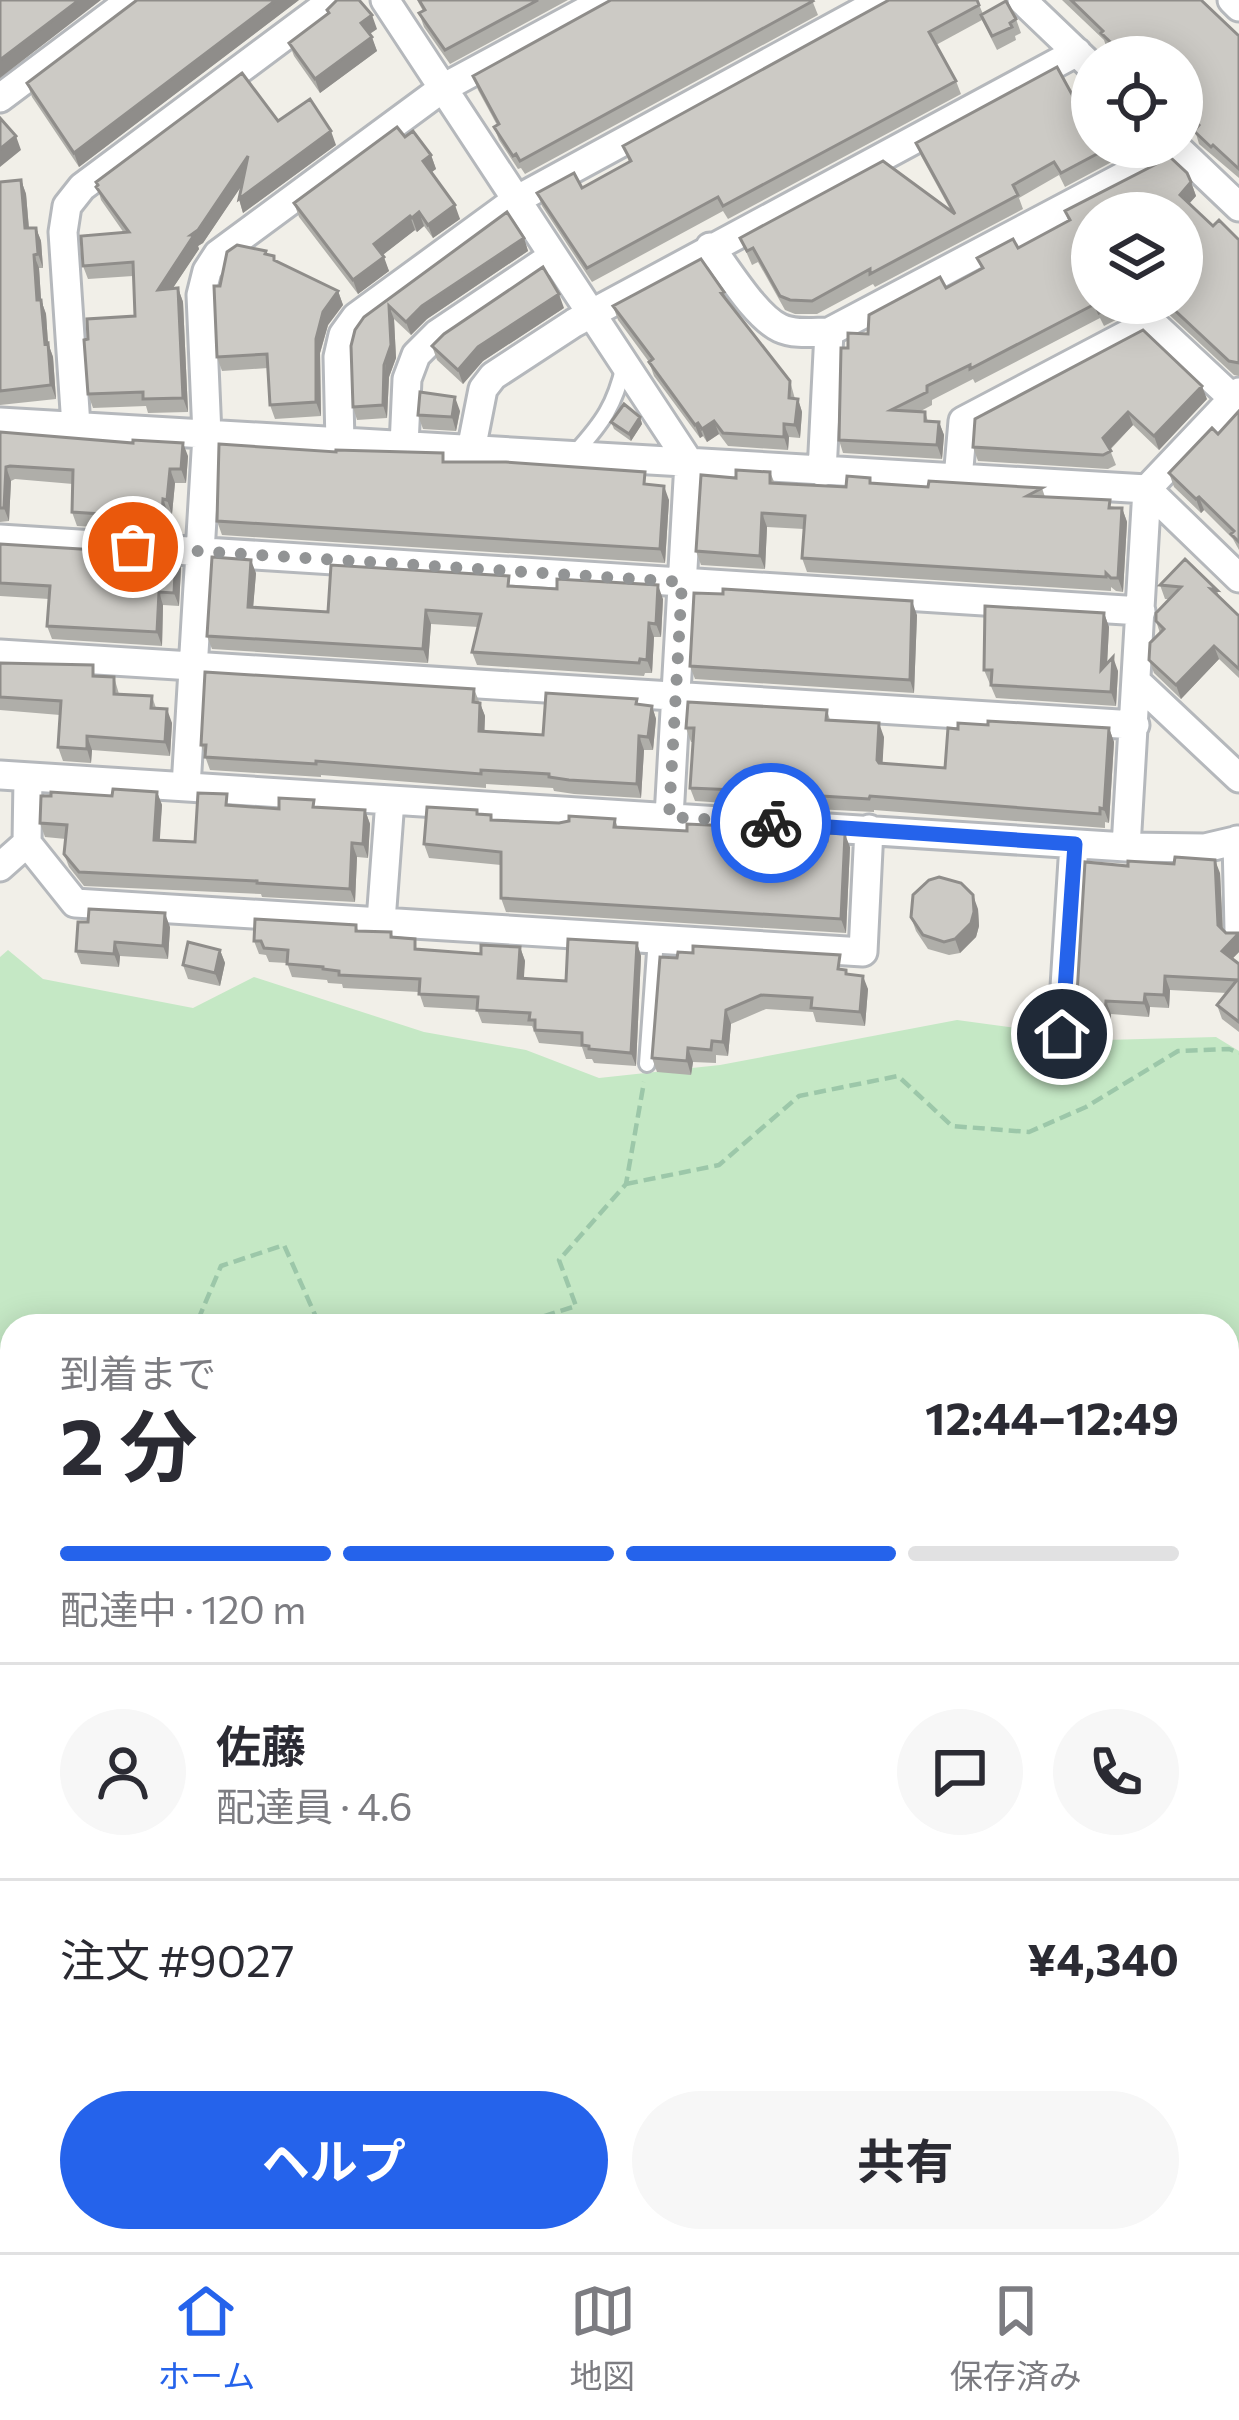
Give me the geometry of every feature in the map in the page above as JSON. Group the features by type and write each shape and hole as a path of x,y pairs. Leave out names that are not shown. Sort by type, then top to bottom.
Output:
{"street":[{"path":"0,98 130,0"},
{"path":"76,426 63,232 67,206 82,187 333,0"},
{"path":"385,0 689,462 669,817"},
{"path":"186,787 207,435 201,295 207,271 218,254 443,88 606,0"},
{"path":"340,443 338,357 343,334 356,317 516,200 884,0"},
{"path":"1022,0 1071,47"},
{"path":"1232,0 1239,7"},
{"path":"471,450 483,389 494,376 590,312 1071,66"},
{"path":"710,247 759,310 780,328 829,332 1137,168"},
{"path":"1198,168 1239,206"},
{"path":"404,446 407,379 416,355 437,334 553,256"},
{"path":"958,479 963,422 1151,322 1237,398 1147,489 1126,847"},
{"path":"822,472 829,332"},
{"path":"0,422 1147,489 1239,578"},
{"path":"0,539 1141,610"},
{"path":"0,654 1135,725"},
{"path":"1137,682 1239,778"},
{"path":"869,830 862,952 75,903 27,842 14,776 669,817 869,830 1075,844 1126,847 1205,848 1238,840 1239,930"},
{"path":"381,921 390,800"},
{"path":"0,866 27,842"},
{"path":"1062,1034 1075,844"}],"lane":[{"path":"572,456 617,397 624,365"},
{"path":"647,1064 656,938"}],"path":[{"path":"626,1184 719,1165 799,1096 898,1076 952,1126 1029,1132 1086,1108 1178,1051 1229,1049 1239,1055"},
{"path":"551,1314 576,1306 559,1260 626,1184 647,1064"},
{"path":"201,1314 221,1267 284,1245 315,1314"}],"green space":[{"path":"8,950 43,979 193,1008 254,977 424,1032 526,1050 599,1078 720,1065 957,1020 1105,1040 1216,1037 1239,1051 1239,1314 0,1314 0,957"}],"building":[{"path":"0,0 79,0 0,60"},
{"path":"137,0 276,0 74,153 27,83"},
{"path":"337,0 359,0 372,15 361,23 372,37 315,79 289,43 329,13"},
{"path":"419,0 538,0 445,50 419,13 425,10"},
{"path":"611,0 813,1 520,161 494,127 499,124 473,76"},
{"path":"889,0 977,0 979,5 929,32 956,81 723,206 718,197 587,268 537,193 574,173 582,188 631,161 623,146"},
{"path":"1071,0 1201,0 1239,36 1239,169 1203,139 1203,36 1104,36"},
{"path":"1006,1 1016,19 1012,27 992,36 981,15"},
{"path":"1057,67 1071,93 1071,168 1061,173 1054,162 1013,185 1018,195 812,301 780,296 753,248 747,251 740,238 883,161 955,214 916,143"},
{"path":"242,73 278,121 310,99 331,131 239,199 248,156 158,290 178,288 183,398 143,399 143,392 88,394 87,319 135,316 133,262 83,266 81,236 129,232 96,182"},
{"path":"0,118 16,136 0,149"},
{"path":"397,127 405,137 413,131 431,155 423,161 455,205 428,225 419,212 410,216 374,244 384,257 353,280 294,203"},
{"path":"1149,168 1182,168 1191,182 1183,192 1102,192"},
{"path":"21,180 25,228 36,228 37,300 41,300 51,385 0,391 0,182"},
{"path":"1071,208 1071,316 927,386 927,392 891,410 925,412 925,421 939,422 937,445 839,440 841,348 848,348 848,333 868,334 869,315 940,277 946,288 983,268 977,258 1013,239 1018,248 1070,220 1065,211"},
{"path":"507,212 524,238 422,306 406,322 389,306 391,345 384,365 383,405 353,407 351,346 364,317"},
{"path":"1203,217 1213,226 1219,220 1239,240 1239,363 1229,361 1189,324 1203,324"},
{"path":"237,245 266,251 274,260 338,291 323,312 316,339 316,402 270,405 267,354 217,357 214,286 220,286 227,252"},
{"path":"701,259 721,293 790,381 789,398 798,399 795,425 784,424 784,437 723,433 714,421 702,429 695,425 613,306"},
{"path":"543,267 559,294 478,347 458,370 432,346 444,334"},
{"path":"1143,330 1202,386 1154,436 1128,412 1103,438 1111,451 1103,455 973,447 975,419"},
{"path":"420,392 455,397 452,417 418,415"},
{"path":"624,404 640,417 629,434 611,422"},
{"path":"1239,411 1239,542 1231,534 1234,531 1169,473 1212,428 1218,434"},
{"path":"0,432 183,443 181,469 170,469 162,518 72,512 73,470 10,466 6,467 4,508 0,508"},
{"path":"219,444 443,453 443,462 645,472 644,484 664,486 660,549 217,521"},
{"path":"736,470 770,472 770,483 846,487 847,476 870,478 870,483 928,487 929,481 1042,488 1027,496 1110,500 1109,508 1122,508 1118,578 1106,573 1106,577 802,558 805,516 762,513 760,556 696,551 701,475 736,478"},
{"path":"0,544 176,555 174,593 159,592 157,632 47,626 50,586 0,583"},
{"path":"212,557 251,560 248,607 328,612 331,565 509,576 508,586 557,589 557,579 658,585 656,624 649,623 647,660 639,663 472,652 481,614 426,610 423,649 207,636"},
{"path":"1185,559 1239,616 1239,669 1214,646 1176,685 1149,660 1150,643 1164,629 1156,613 1181,587 1160,585"},
{"path":"723,589 912,601 910,680 690,666 694,593 723,594"},
{"path":"985,606 1104,613 1101,670 1113,657 1111,692 991,685 992,670 984,670"},
{"path":"0,663 93,665 93,676 114,677 114,694 152,696 151,708 167,709 165,742 87,736 87,749 58,747 61,701 0,697"},
{"path":"205,672 474,689 473,702 480,703 479,731 543,735 546,693 637,699 636,704 652,706 648,737 639,736 637,784 569,780 549,774 205,757 206,745 201,745"},
{"path":"688,702 827,710 826,720 879,723 879,763 945,768 948,728 958,729 958,723 1109,728 1104,809 1100,808 1100,814 790,794 790,786 736,782 736,790 690,788 694,728 686,728"},
{"path":"113,789 157,792 154,840 195,842 198,793 227,794 226,805 279,809 279,798 314,800 313,807 365,810 363,844 352,843 350,889 79,872 64,854 67,825 40,823 41,796 51,796 51,792 112,796"},
{"path":"427,807 477,810 477,814 491,815 491,820 559,823 569,821 569,816 615,819 614,827 687,831 687,824 730,826 730,834 808,842 827,841 828,833 845,834 841,919 501,898 501,852 424,844"},
{"path":"1175,857 1215,860 1218,925 1226,933 1239,933 1222,951 1239,964 1239,1022 1217,1005 1237,980 1165,976 1164,995 1145,994 1144,1003 1106,1001 1105,1013 1076,1011 1085,862 1174,864"},
{"path":"939,877 961,883 973,895 971,923 955,939 944,942 923,935 911,917 913,895"},
{"path":"89,909 165,913 163,946 115,942 114,954 76,951 78,922 88,922"},
{"path":"255,919 356,925 356,931 391,932 391,937 415,939 415,949 481,954 481,945 520,947 518,978 566,981 568,939 637,943 631,1053 589,1049 582,1045 582,1033 535,1030 530,1013 477,1010 478,997 419,994 420,979 339,975 323,967 287,964 288,950 264,948 261,941 254,941"},
{"path":"188,942 220,950 215,973 183,965"},
{"path":"693,946 840,955 838,969 863,976 860,1012 811,1008 812,998 761,995 726,1010 723,1042 712,1041 711,1050 688,1048 687,1061 652,1058 660,957 693,953"}],"way so far":[{"path":"133,547 682,582 669,817 771,823"}],"route":[{"path":"771,823 1075,844 1062,1034"}]}
